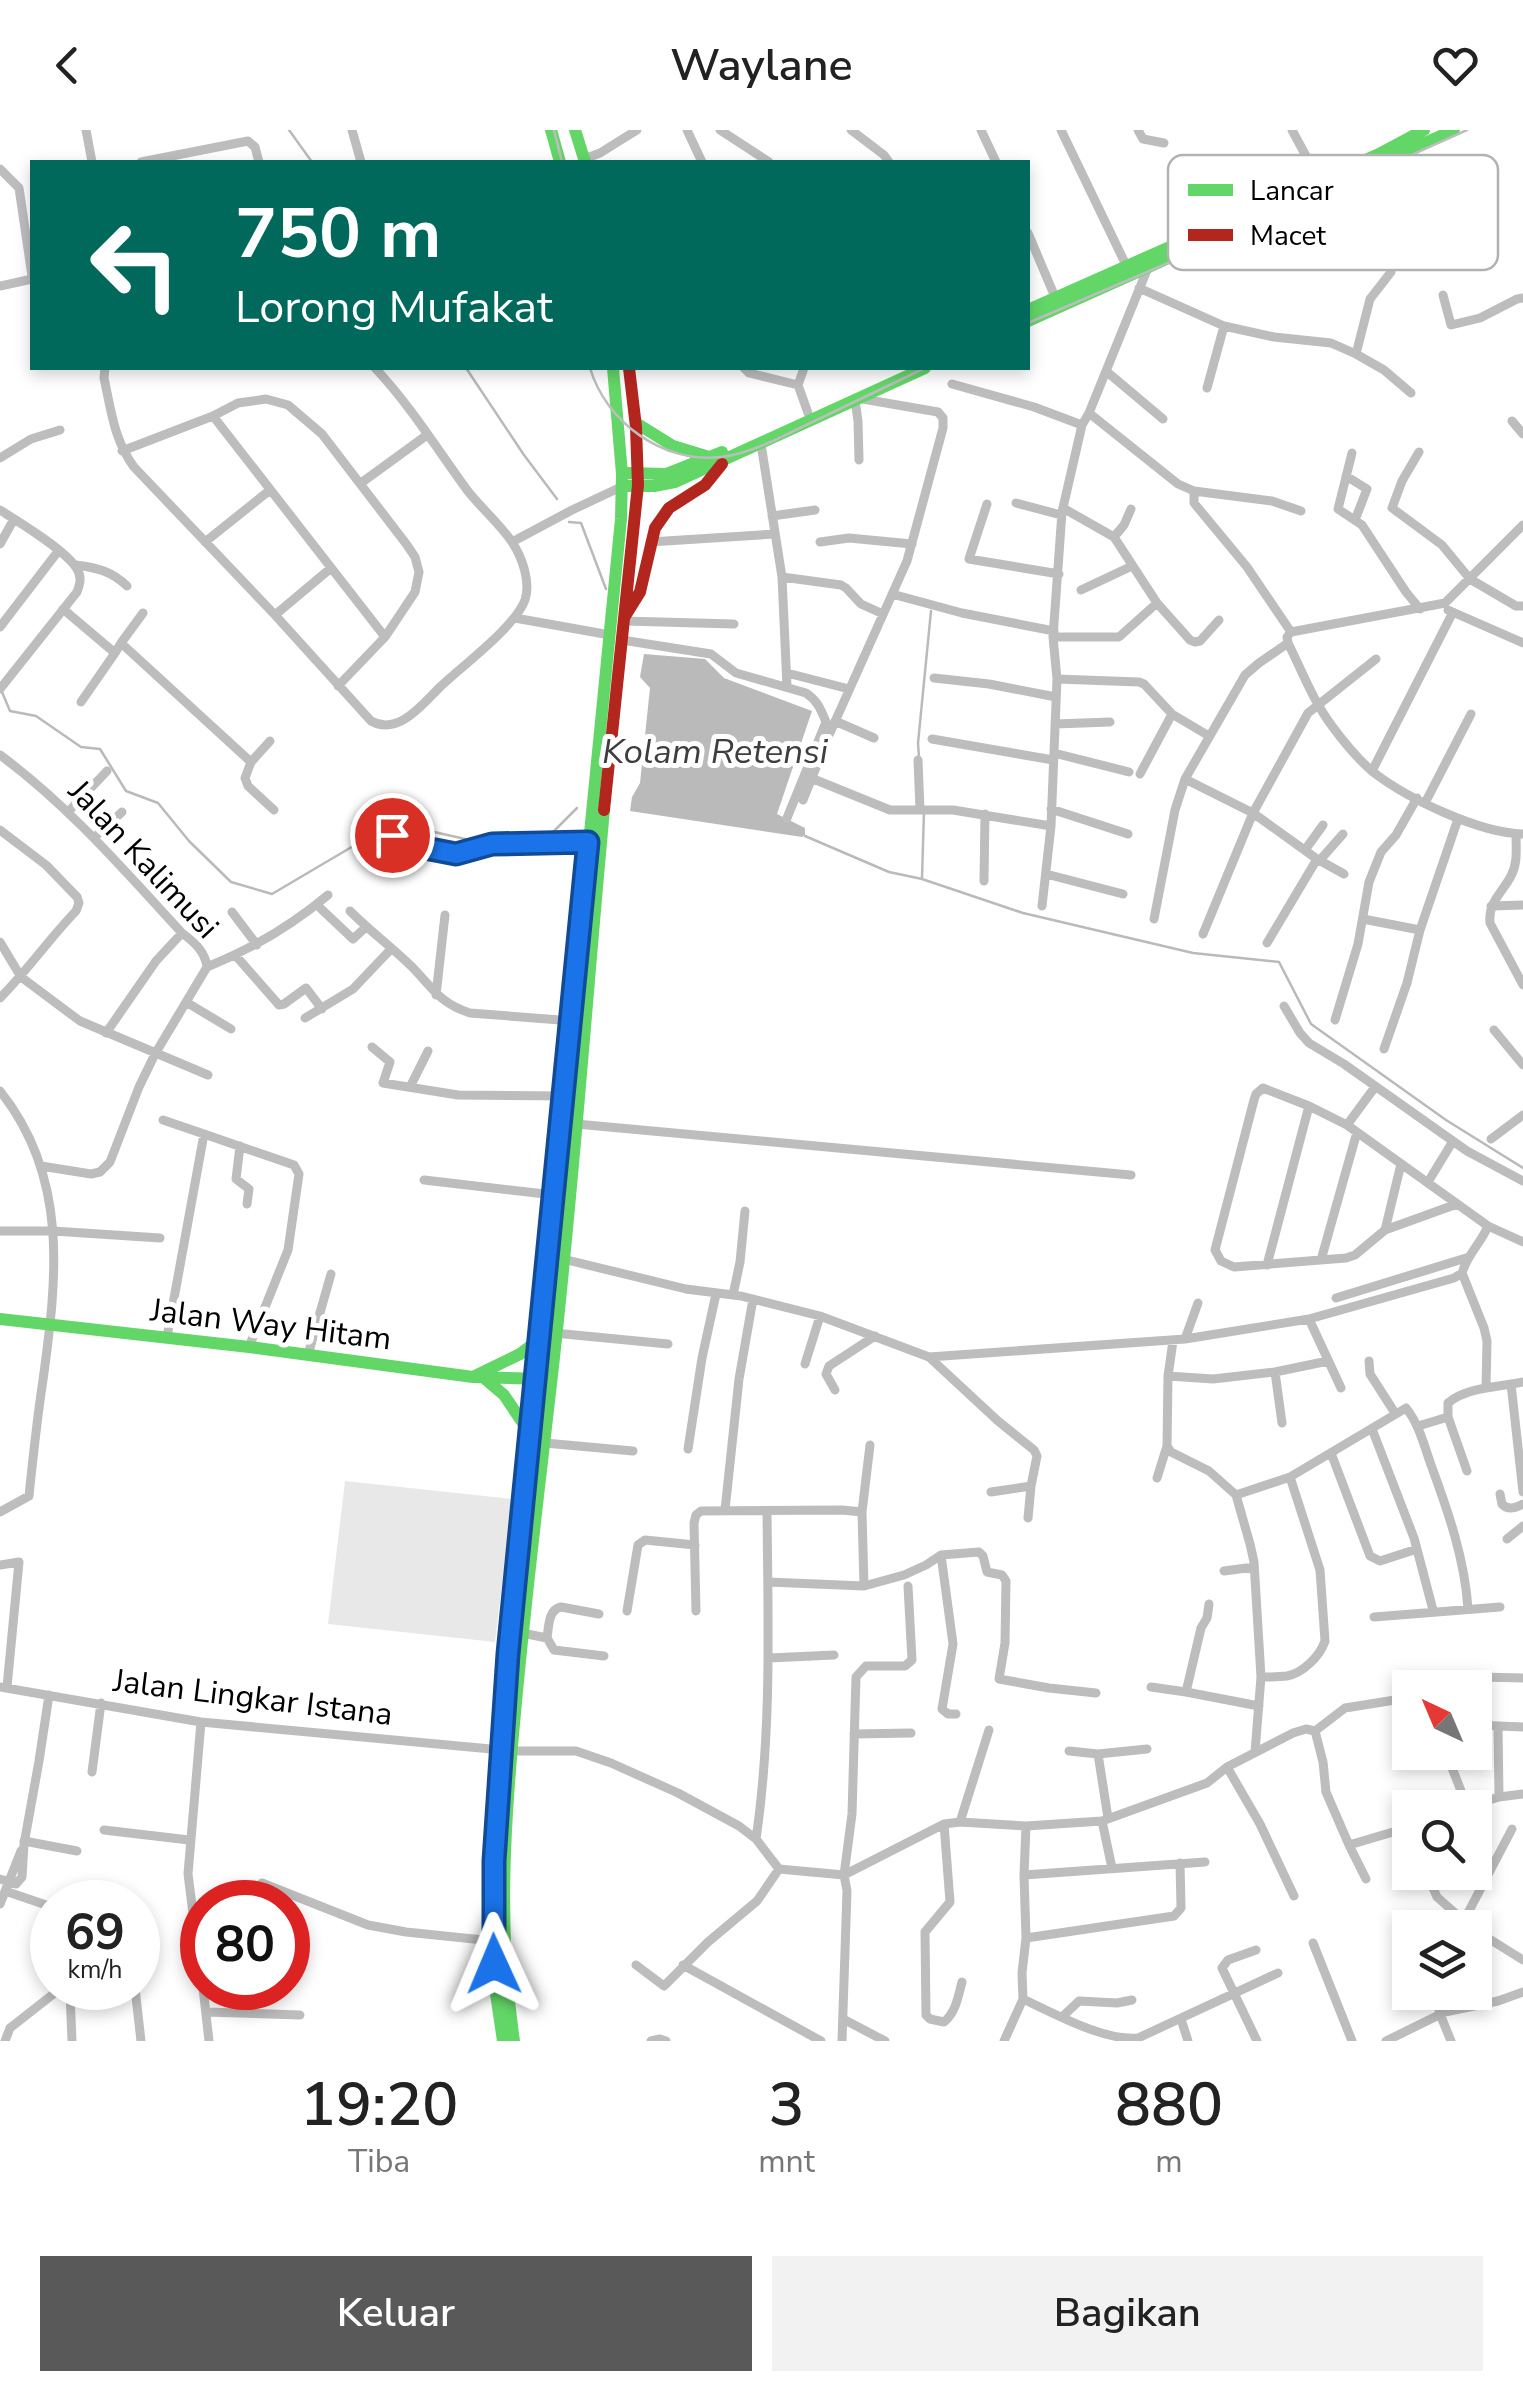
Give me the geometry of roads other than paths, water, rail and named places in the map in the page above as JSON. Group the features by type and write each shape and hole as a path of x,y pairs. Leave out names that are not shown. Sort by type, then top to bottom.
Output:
{"main road":[{"path":"551,130 559,160"},
{"path":"575,130 584,160"},
{"path":"1377,155 1424,130"},
{"path":"1398,155 1454,130"},
{"path":"1030,309 1168,247"},
{"path":"1030,321 1168,260"},
{"path":"555,1258 554,1195 564,1096 578,1022 616,638 622,480 613,370"},
{"path":"624,619 638,479 630,370"},
{"path":"622,480 666,474 710,457 901,370"},
{"path":"638,479 654,486 675,482 921,370"},
{"path":"636,423 673,446 710,457"},
{"path":"503,2041 495,1987 493,1874 552,1379 548,1336 575,1124 588,842 601,734 616,638 640,592 655,528 670,508 705,485 726,460"},
{"name":"Jalan Way Hitam","path":"0,1319 478,1378 552,1379"},
{"path":"529,1432 504,1395 478,1378 548,1336"},
{"path":"514,2041 504,1944 507,1750 529,1432 536,1378 548,1336"}],"street":[{"path":"86,130 92,160"},
{"path":"352,130 360,160"},
{"path":"586,160 637,130"},
{"path":"687,130 701,160"},
{"path":"720,130 766,160"},
{"path":"851,130 888,160"},
{"path":"981,130 995,160"},
{"path":"1062,130 1126,265"},
{"path":"1138,130 1144,139 1164,143"},
{"path":"1292,130 1306,155"},
{"path":"151,160 248,141 255,146 258,160"},
{"path":"0,169 19,188 30,264"},
{"path":"19,188 30,185"},
{"path":"1030,238 1055,297"},
{"path":"1042,906 1051,826 1057,679 1054,634 1062,512 1082,425 1147,270"},
{"path":"1356,354 1370,298 1391,272"},
{"path":"0,286 30,278"},
{"path":"1140,288 1224,326 1274,337 1331,343 1384,370 1411,393"},
{"path":"1443,295 1451,325 1480,318 1523,298"},
{"path":"1207,388 1224,326"},
{"path":"104,370 114,424 122,450 134,467 378,725 394,724 416,710 514,618 526,598 526,586 525,571 512,542 483,510 378,370"},
{"path":"746,370 798,386"},
{"path":"803,370 798,386 808,412"},
{"path":"1106,371 1163,419"},
{"path":"952,384 1082,425"},
{"path":"122,450 238,403 266,399 288,404 322,434 408,546 418,572 416,592 385,637 338,686"},
{"path":"802,800 907,561 944,428 943,418 938,412 857,399 859,460"},
{"path":"1089,413 1178,484 1194,491 1272,501 1300,512"},
{"path":"213,416 385,637"},
{"path":"1512,421 1523,434"},
{"path":"0,458 31,439 60,430"},
{"path":"361,483 427,436"},
{"path":"761,444 782,577 787,687"},
{"path":"1419,452 1392,508 1442,546 1470,579 1516,606 1523,606"},
{"path":"1352,453 1338,509 1362,525 1420,609"},
{"path":"1346,476 1367,489 1355,520"},
{"path":"512,542 622,480"},
{"path":"205,542 270,490"},
{"path":"1194,491 1194,503 1238,554 1289,637 1318,705 1372,771 1458,819 1520,834 1511,875 1490,906 1490,922 1523,985"},
{"path":"1016,502 1062,512 1114,537 1156,603 1194,642 1219,620"},
{"path":"987,504 969,558 1059,574"},
{"path":"1114,537 1132,509"},
{"path":"0,510 59,550 80,574 77,592 2,686"},
{"path":"772,516 815,510"},
{"path":"0,544 14,519"},
{"path":"1154,918 1184,779 1245,676 1258,662 1289,637 1449,601 1523,524"},
{"path":"650,542 775,534"},
{"path":"820,542 849,538 912,544"},
{"path":"0,626 59,550"},
{"path":"76,565 112,573 127,586"},
{"path":"1080,590 1132,566"},
{"path":"275,615 331,568"},
{"path":"782,577 841,585 862,604 883,614"},
{"path":"892,594 1054,634 1119,637 1156,603"},
{"path":"1436,606 1523,643"},
{"path":"63,610 118,648 252,762"},
{"path":"1372,771 1453,612"},
{"path":"81,702 143,614"},
{"path":"514,618 711,654 736,672 814,698 826,722 787,818"},
{"path":"624,619 734,624"},
{"path":"1203,934 1253,814 1308,712 1376,659"},
{"path":"787,672 849,689"},
{"path":"934,678 1056,697"},
{"path":"1057,679 1144,684 1172,714 1210,736"},
{"path":"1140,774 1172,714"},
{"path":"1335,1020 1358,944 1369,882 1381,852 1421,801 1471,714"},
{"path":"834,721 874,738"},
{"path":"1055,724 1110,722"},
{"path":"270,740 245,777 274,810"},
{"path":"932,740 1129,772"},
{"name":"Jalan Kalimusi","path":"0,755 22,770 94,838 204,955 207,968 155,1054 106,1167 91,1174 42,1166"},
{"path":"918,760 922,809"},
{"path":"68,812 107,771"},
{"path":"811,778 890,810 984,814 1051,826"},
{"path":"1184,779 1253,814 1344,874"},
{"path":"1051,809 1128,834"},
{"path":"94,838 122,812"},
{"path":"984,814 984,881"},
{"path":"1384,1049 1458,819"},
{"path":"1305,850 1323,825"},
{"path":"0,830 46,865 78,900 76,910 0,998"},
{"path":"1266,943 1319,859 1343,834"},
{"path":"392,835 456,854 492,844 588,842"},
{"path":"1046,874 1122,894"},
{"path":"207,968 257,945 300,918 328,894"},
{"path":"316,904 351,938 356,939 366,927"},
{"path":"1490,906 1523,904"},
{"path":"350,911 450,1005 470,1013 578,1022"},
{"path":"232,912 257,945"},
{"path":"436,995 445,915"},
{"path":"1362,919 1420,930"},
{"path":"106,1034 156,960 182,933"},
{"path":"0,942 21,977 58,1007 106,1034 208,1075"},
{"path":"305,1018 353,990 391,949"},
{"path":"236,956 280,1005 306,988 322,1010"},
{"path":"186,1002 230,1029"},
{"path":"1284,1006 1309,1043 1453,1141 1523,1181"},
{"path":"1494,1030 1523,1064"},
{"path":"372,1046 390,1062 383,1083 458,1095 564,1096"},
{"path":"410,1088 428,1051"},
{"path":"1347,1124 1375,1087"},
{"path":"1457,1204 1385,1230 1346,1258 1234,1266 1222,1262 1215,1250 1256,1094 1263,1088 1347,1124 1488,1226 1523,1242"},
{"path":"0,1092 23,1124 42,1166 56,1263 29,1496 0,1512"},
{"path":"1268,1264 1309,1106"},
{"path":"1490,1140 1523,1115"},
{"path":"162,1120 294,1166 299,1174 288,1250 250,1348"},
{"path":"575,1124 1130,1176"},
{"path":"1322,1260 1356,1132"},
{"path":"167,1338 204,1134"},
{"path":"1428,1182 1453,1141"},
{"path":"240,1146 236,1180 249,1188 247,1204"},
{"path":"1385,1230 1401,1164"},
{"path":"424,1180 554,1195"},
{"path":"733,1295 745,1211"},
{"path":"1486,1388 1487,1341 1462,1273 1466,1258 1488,1226"},
{"path":"0,1231 160,1238"},
{"path":"555,1258 686,1290 754,1299 820,1316 930,1357 1034,1450 1037,1456 1028,1518"},
{"path":"1336,1298 1466,1258"},
{"path":"930,1357 1173,1341 1309,1320 1462,1273"},
{"path":"308,1355 331,1274"},
{"path":"1375,1286 1378,1300"},
{"path":"688,1449 716,1294"},
{"path":"725,1510 739,1379 754,1299"},
{"path":"1185,1339 1198,1303"},
{"path":"805,1364 820,1316"},
{"path":"1309,1320 1341,1388"},
{"path":"548,1336 668,1344"},
{"path":"835,1390 826,1374 828,1366 875,1336"},
{"path":"1157,1478 1167,1446 1173,1341"},
{"path":"1368,1361 1370,1374 1395,1413"},
{"path":"1168,1376 1213,1379 1328,1362"},
{"path":"1275,1372 1282,1423"},
{"path":"1467,1471 1448,1417 1448,1403 1486,1388 1523,1382"},
{"path":"1510,1384 1523,1492"},
{"path":"1236,1495 1290,1476 1408,1409 1418,1426 1452,1523 1468,1610"},
{"path":"1418,1426 1448,1417"},
{"path":"1372,1429 1417,1548 1433,1610"},
{"path":"545,1443 632,1452"},
{"path":"864,1586 862,1512 870,1445"},
{"path":"1167,1446 1210,1471 1236,1495 1250,1544 1261,1677 1254,1752"},
{"path":"1331,1453 1370,1556 1380,1561 1417,1548"},
{"path":"1261,1677 1290,1676 1322,1650 1325,1641 1320,1570 1290,1476"},
{"path":"991,1492 1030,1486"},
{"path":"1500,1494 1507,1508 1523,1504"},
{"path":"767,1511 767,1730 756,1839 779,1869 844,1875 944,1824 1026,1826 1105,1820 1208,1782 1254,1752 1306,1729 1314,1732 1321,1748 1326,1792 1366,1878"},
{"path":"696,1611 697,1513 862,1512"},
{"path":"1506,1539 1523,1526"},
{"path":"627,1611 638,1545 645,1540 695,1545"},
{"path":"768,1582 864,1586 926,1566 941,1556 979,1552 988,1572 1006,1578 1000,1678 1096,1693"},
{"path":"941,1556 953,1644 942,1709 956,1714"},
{"path":"0,1565 19,1562 3,1687"},
{"path":"1224,1572 1254,1567"},
{"path":"842,2041 847,1892 844,1875 852,1814 856,1680 866,1666 905,1666 912,1660 908,1586"},
{"path":"1186,1692 1209,1604"},
{"path":"1374,1616 1500,1607"},
{"path":"599,1614 556,1608 548,1638 554,1650 604,1656"},
{"path":"0,1615 13,1612"},
{"path":"522,1633 548,1638"},
{"path":"769,1658 834,1655"},
{"path":"1492,1677 1523,1678"},
{"path":"1152,1686 1259,1706"},
{"name":"Jalan Lingkar Istana","path":"3,1687 202,1722 507,1750 564,1750 592,1756 678,1793 756,1839"},
{"path":"0,1904 4,1884 24,1843 49,1695"},
{"path":"1314,1732 1345,1708 1392,1700"},
{"path":"92,1772 101,1703"},
{"path":"188,1880 202,1722"},
{"path":"1492,1726 1523,1727"},
{"path":"1498,1726 1499,1797"},
{"path":"960,1822 989,1730"},
{"path":"854,1734 911,1733"},
{"path":"1069,1751 1098,1754 1147,1749"},
{"path":"1098,1754 1112,1868"},
{"path":"1227,1767 1260,1824 1294,1896"},
{"path":"1492,1799 1523,1794"},
{"path":"944,1824 950,1902 925,1932 926,2015 930,2019 944,2022 949,2018 962,1982"},
{"path":"1004,2041 1024,1999 1026,1826"},
{"path":"1476,1910 1512,1829"},
{"path":"104,1830 190,1840"},
{"path":"1349,1846 1392,1833"},
{"path":"24,1843 77,1851"},
{"path":"1024,1875 1204,1862"},
{"path":"1026,1938 1174,1916 1180,1908 1180,1863"},
{"path":"636,1965 664,1986 756,1901 779,1869"},
{"path":"4,1884 30,1896"},
{"path":"1434,1890 1450,1910"},
{"path":"310,1902 368,1925 493,1941"},
{"path":"1492,1941 1523,1960"},
{"path":"1312,1943 1352,2041"},
{"path":"1256,1950 1228,1960 1222,1968 1257,2041"},
{"path":"684,1965 821,2041"},
{"path":"1024,1999 1073,2024 1114,2040 1128,2040 1278,1973"},
{"path":"1386,2041 1440,2014 1520,1993 1523,2007"},
{"path":"1062,2017 1079,2001 1132,2000"},
{"path":"4,2035 35,2010"},
{"path":"71,2010 72,2041"},
{"path":"136,2010 140,2041"},
{"path":"1439,2010 1450,2041"},
{"path":"209,2041 206,2012 300,2015"},
{"path":"1182,2019 1188,2041"},
{"path":"844,2020 885,2041"},
{"path":"651,2041 666,2041"}],"water":[{"name":"Kolam Retensi","path":"644,654 705,659 724,678 812,711 777,814 805,828 805,835 630,811 640,783 650,688 640,677"}],"waterway":[{"path":"289,130 311,160"},
{"path":"467,370 557,499"},
{"path":"569,522 581,523 606,589"},
{"path":"919,758 931,611"},
{"path":"2,692 10,711 36,716 81,747 100,749 126,791 158,803 189,841 231,882 272,894 355,845 372,818 483,843"},
{"path":"546,839 577,808"},
{"path":"922,878 924,811"},
{"path":"805,836 889,872 1023,913 1193,953 1279,962 1311,1024 1446,1120 1523,1168"}],"tram line":[{"path":"554,130 562,160"},
{"path":"1411,155 1467,130"},
{"path":"1030,322 1168,263"},
{"path":"591,370 609,406 623,422 658,446 699,457 728,456 761,446 921,370"}]}
